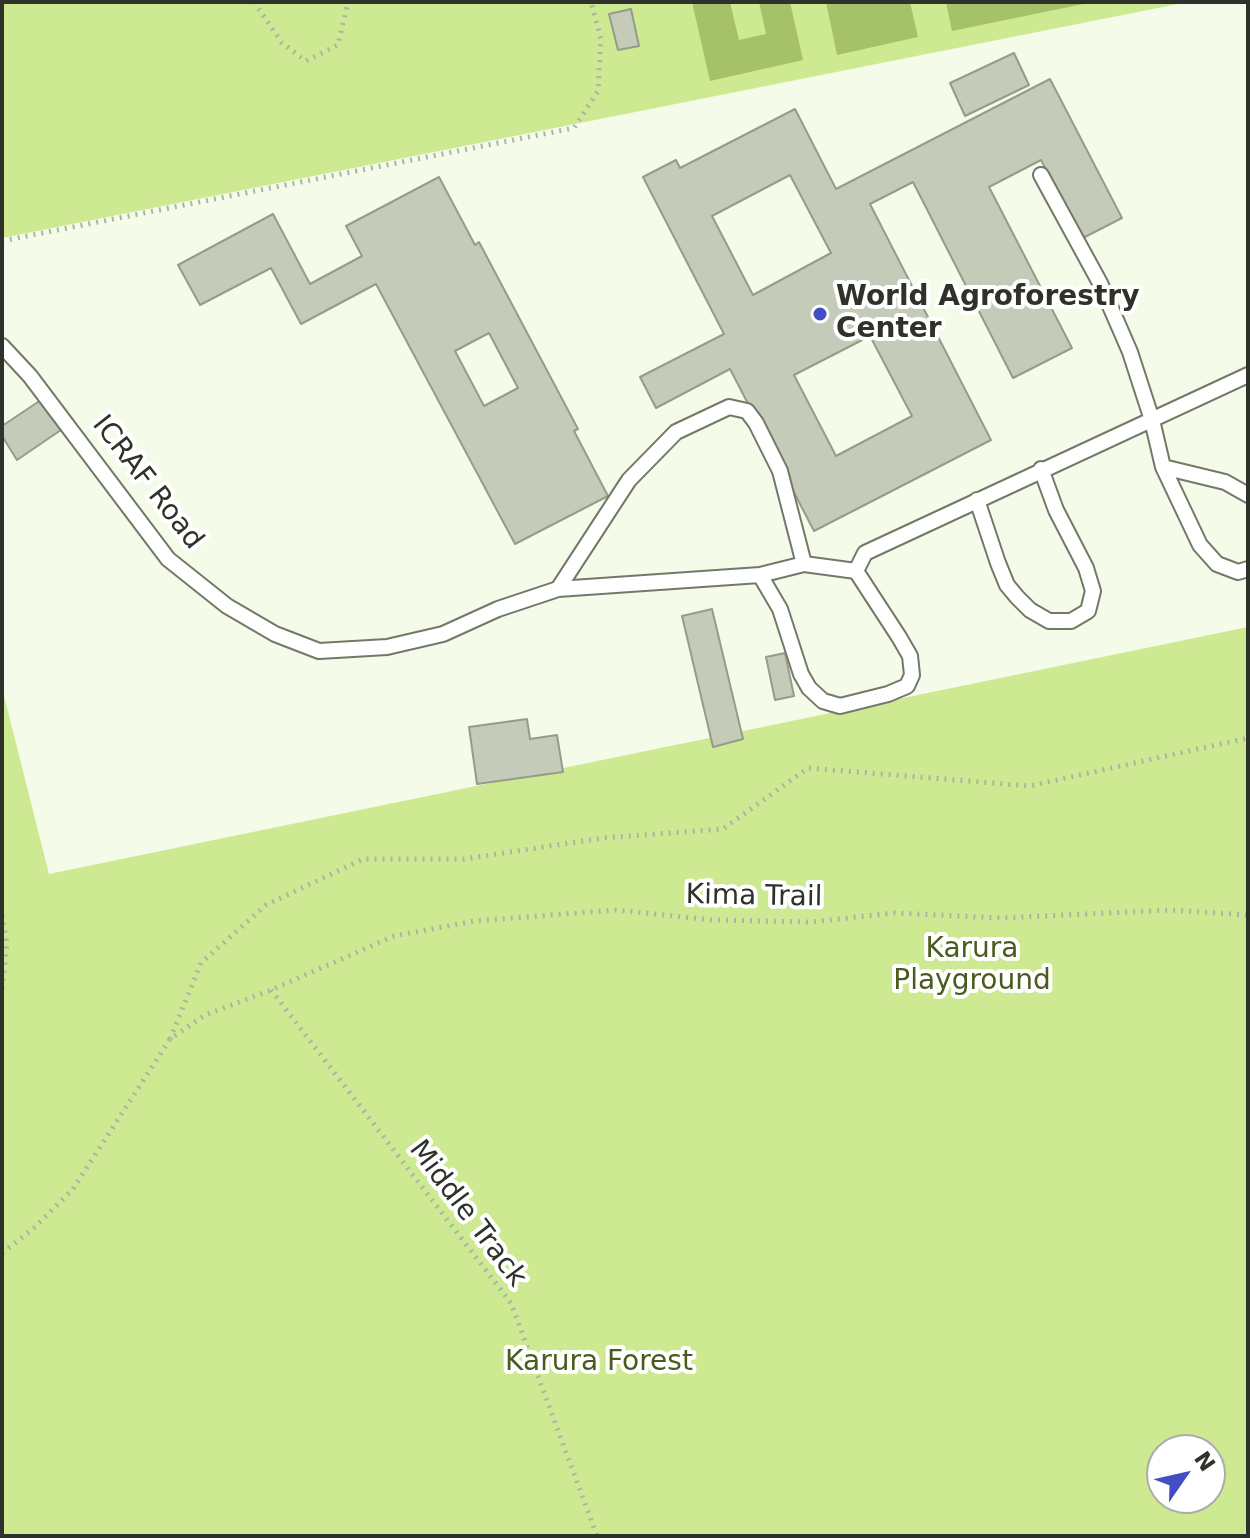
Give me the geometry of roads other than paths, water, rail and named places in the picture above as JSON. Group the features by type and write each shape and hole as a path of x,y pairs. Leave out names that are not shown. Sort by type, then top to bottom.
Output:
{"lane":[{"path":"1041,175 1100,283 1130,352 1163,467 1200,545 1226,569 1238,572 1248,569"},
{"name":"ICRAF Road","path":"2,346 30,376 168,559 227,606 275,634 319,651 387,647 443,634 498,609 558,589 760,575 804,564"},
{"path":"856,571 865,553 1248,375"},
{"path":"558,589 629,480 676,432 729,407 747,411 780,471 804,564 856,571 910,656 912,675 907,686 840,706 823,701 809,688 801,674 780,609 760,575"},
{"path":"1163,467 1225,482 1248,495"},
{"path":"977,500 1007,585 1030,610 1049,621 1071,621 1088,611 1093,591 1086,568 1056,510 1041,469"}],"place":[{"name":"World Agroforestry Center","path":"820,314"}],"park label":[{"name":"Karura Playground","path":"972,966"},
{"name":"Karura Forest","path":"599,1363"}]}
